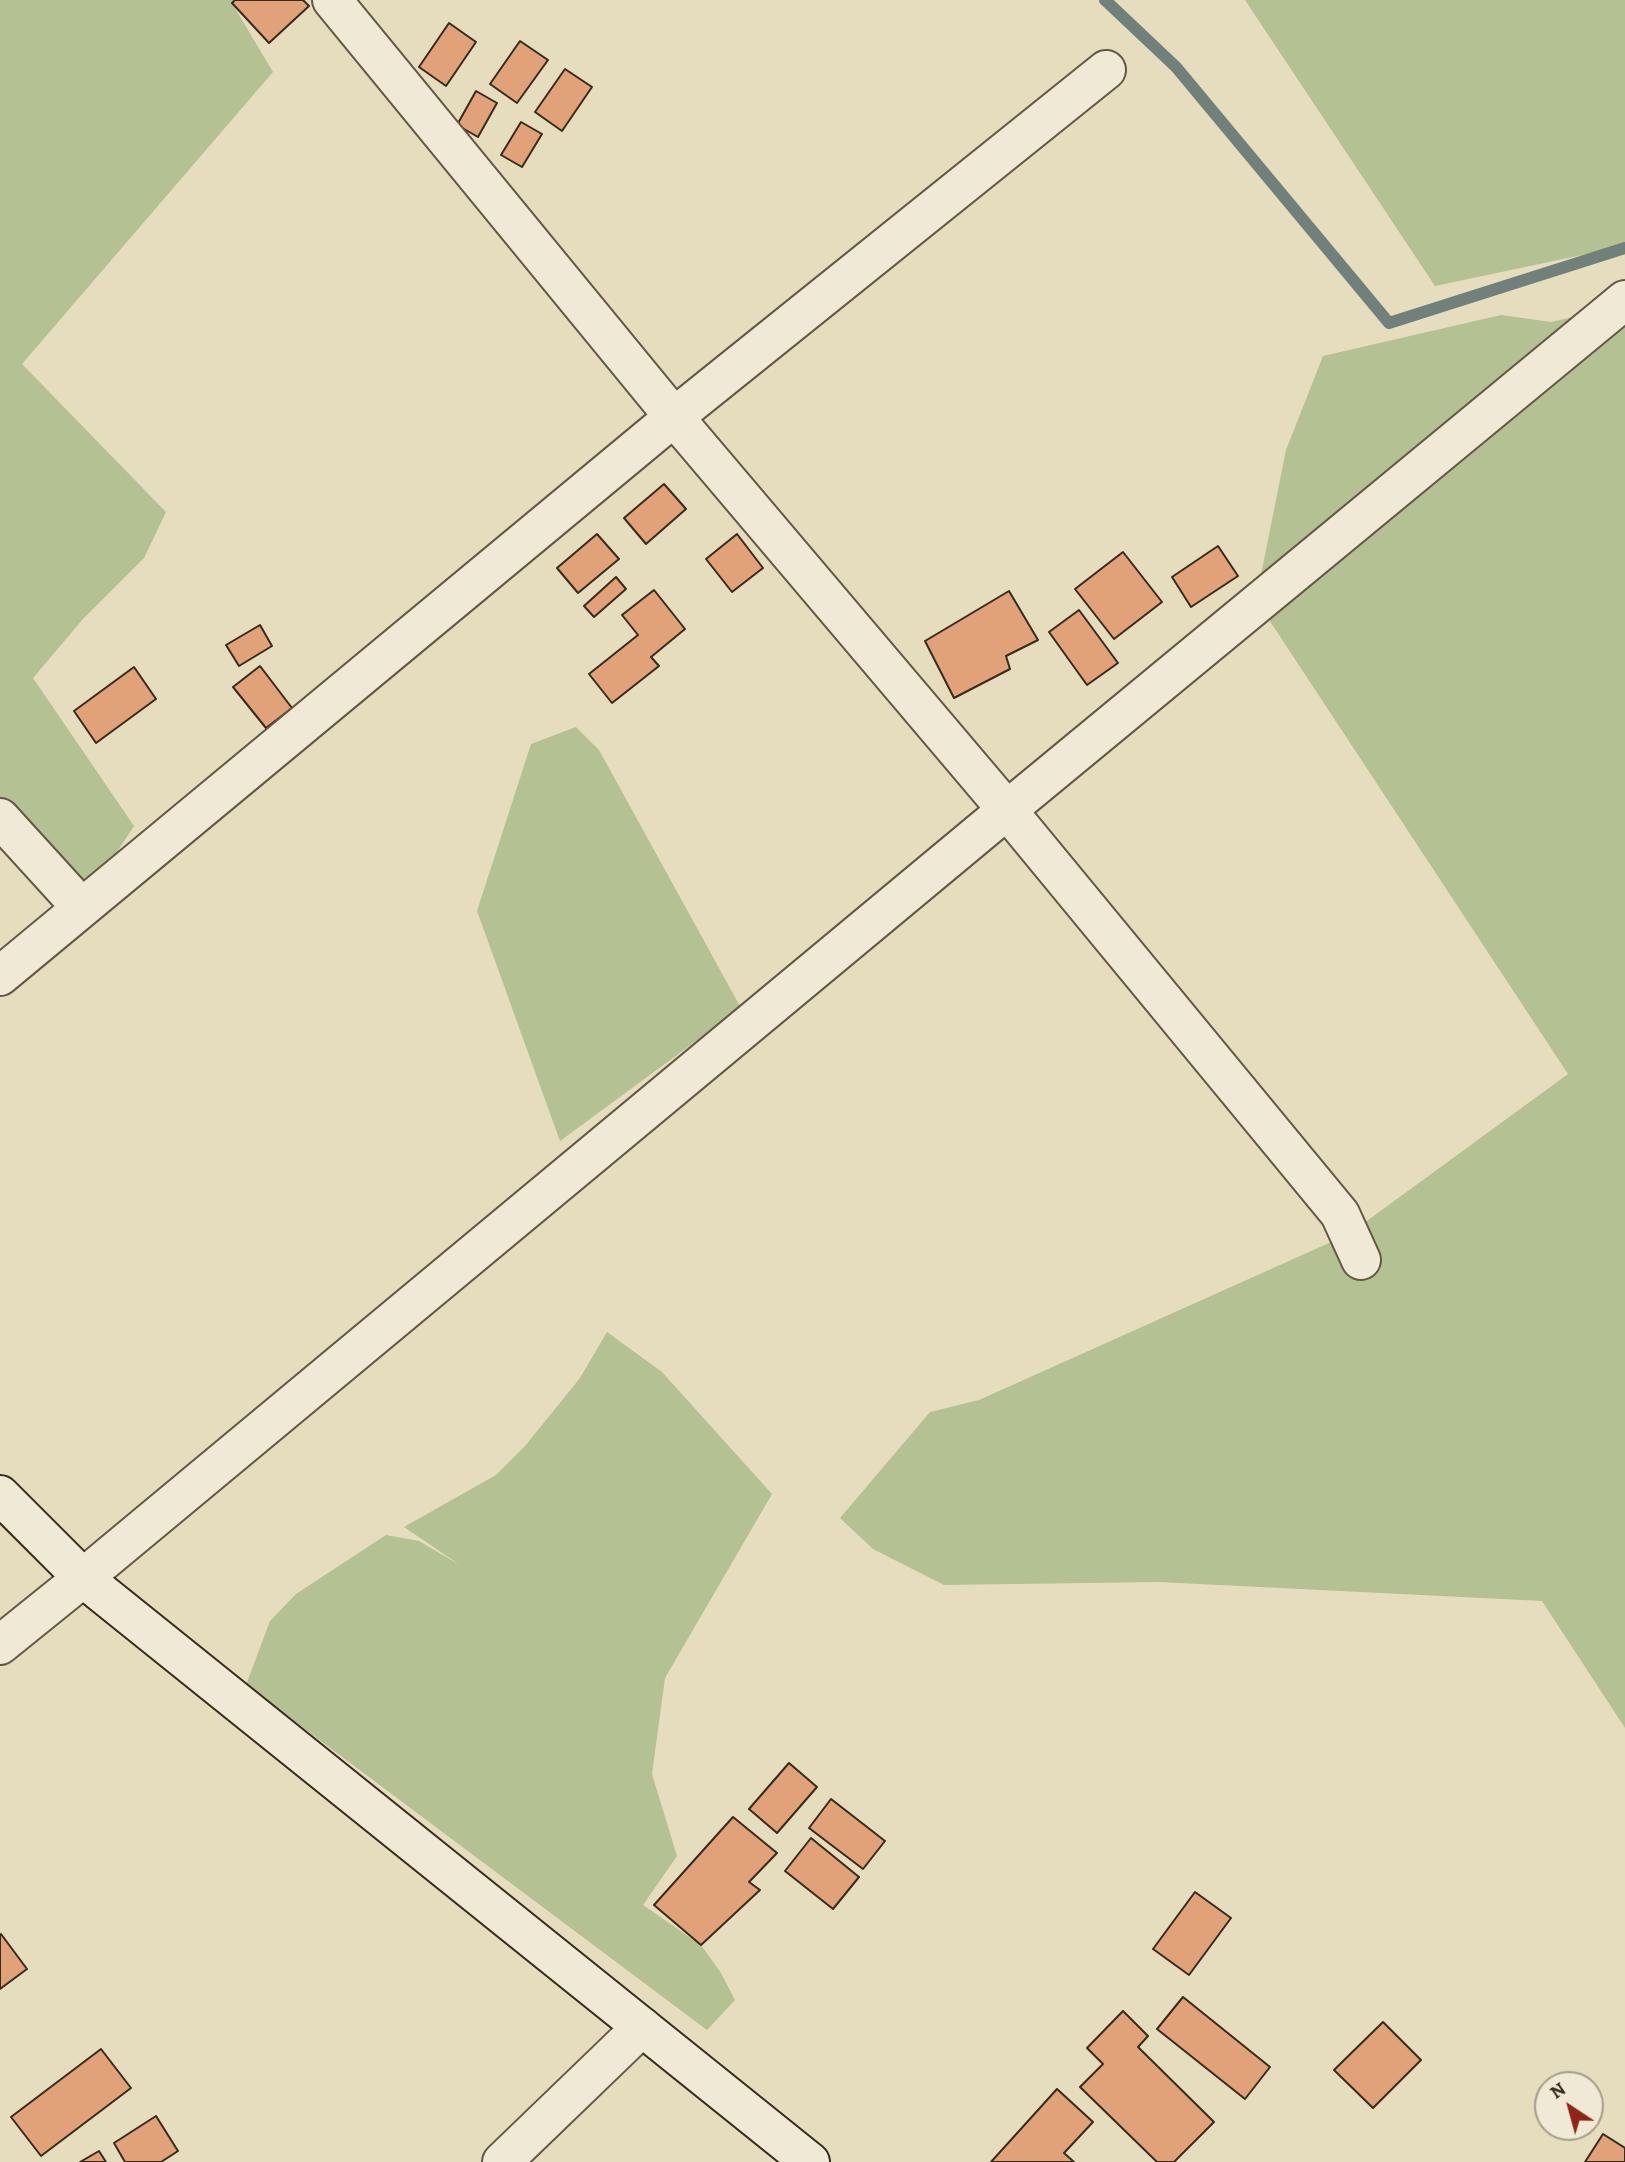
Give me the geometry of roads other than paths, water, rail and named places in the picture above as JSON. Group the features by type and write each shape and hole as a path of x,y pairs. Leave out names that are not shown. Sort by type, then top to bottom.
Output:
{"street":[{"path":"332,0 674,417 1007,810 1340,1213 1361,1260"},
{"path":"0,975 674,417 1106,70"},
{"path":"0,1645 1625,300"},
{"path":"0,818 81,907"},
{"path":"0,1495 83,1578 810,2162"},
{"path":"502,2162 642,2027"}],"waterway":[{"path":"1105,0 1176,67 1389,323 1625,248"}]}
